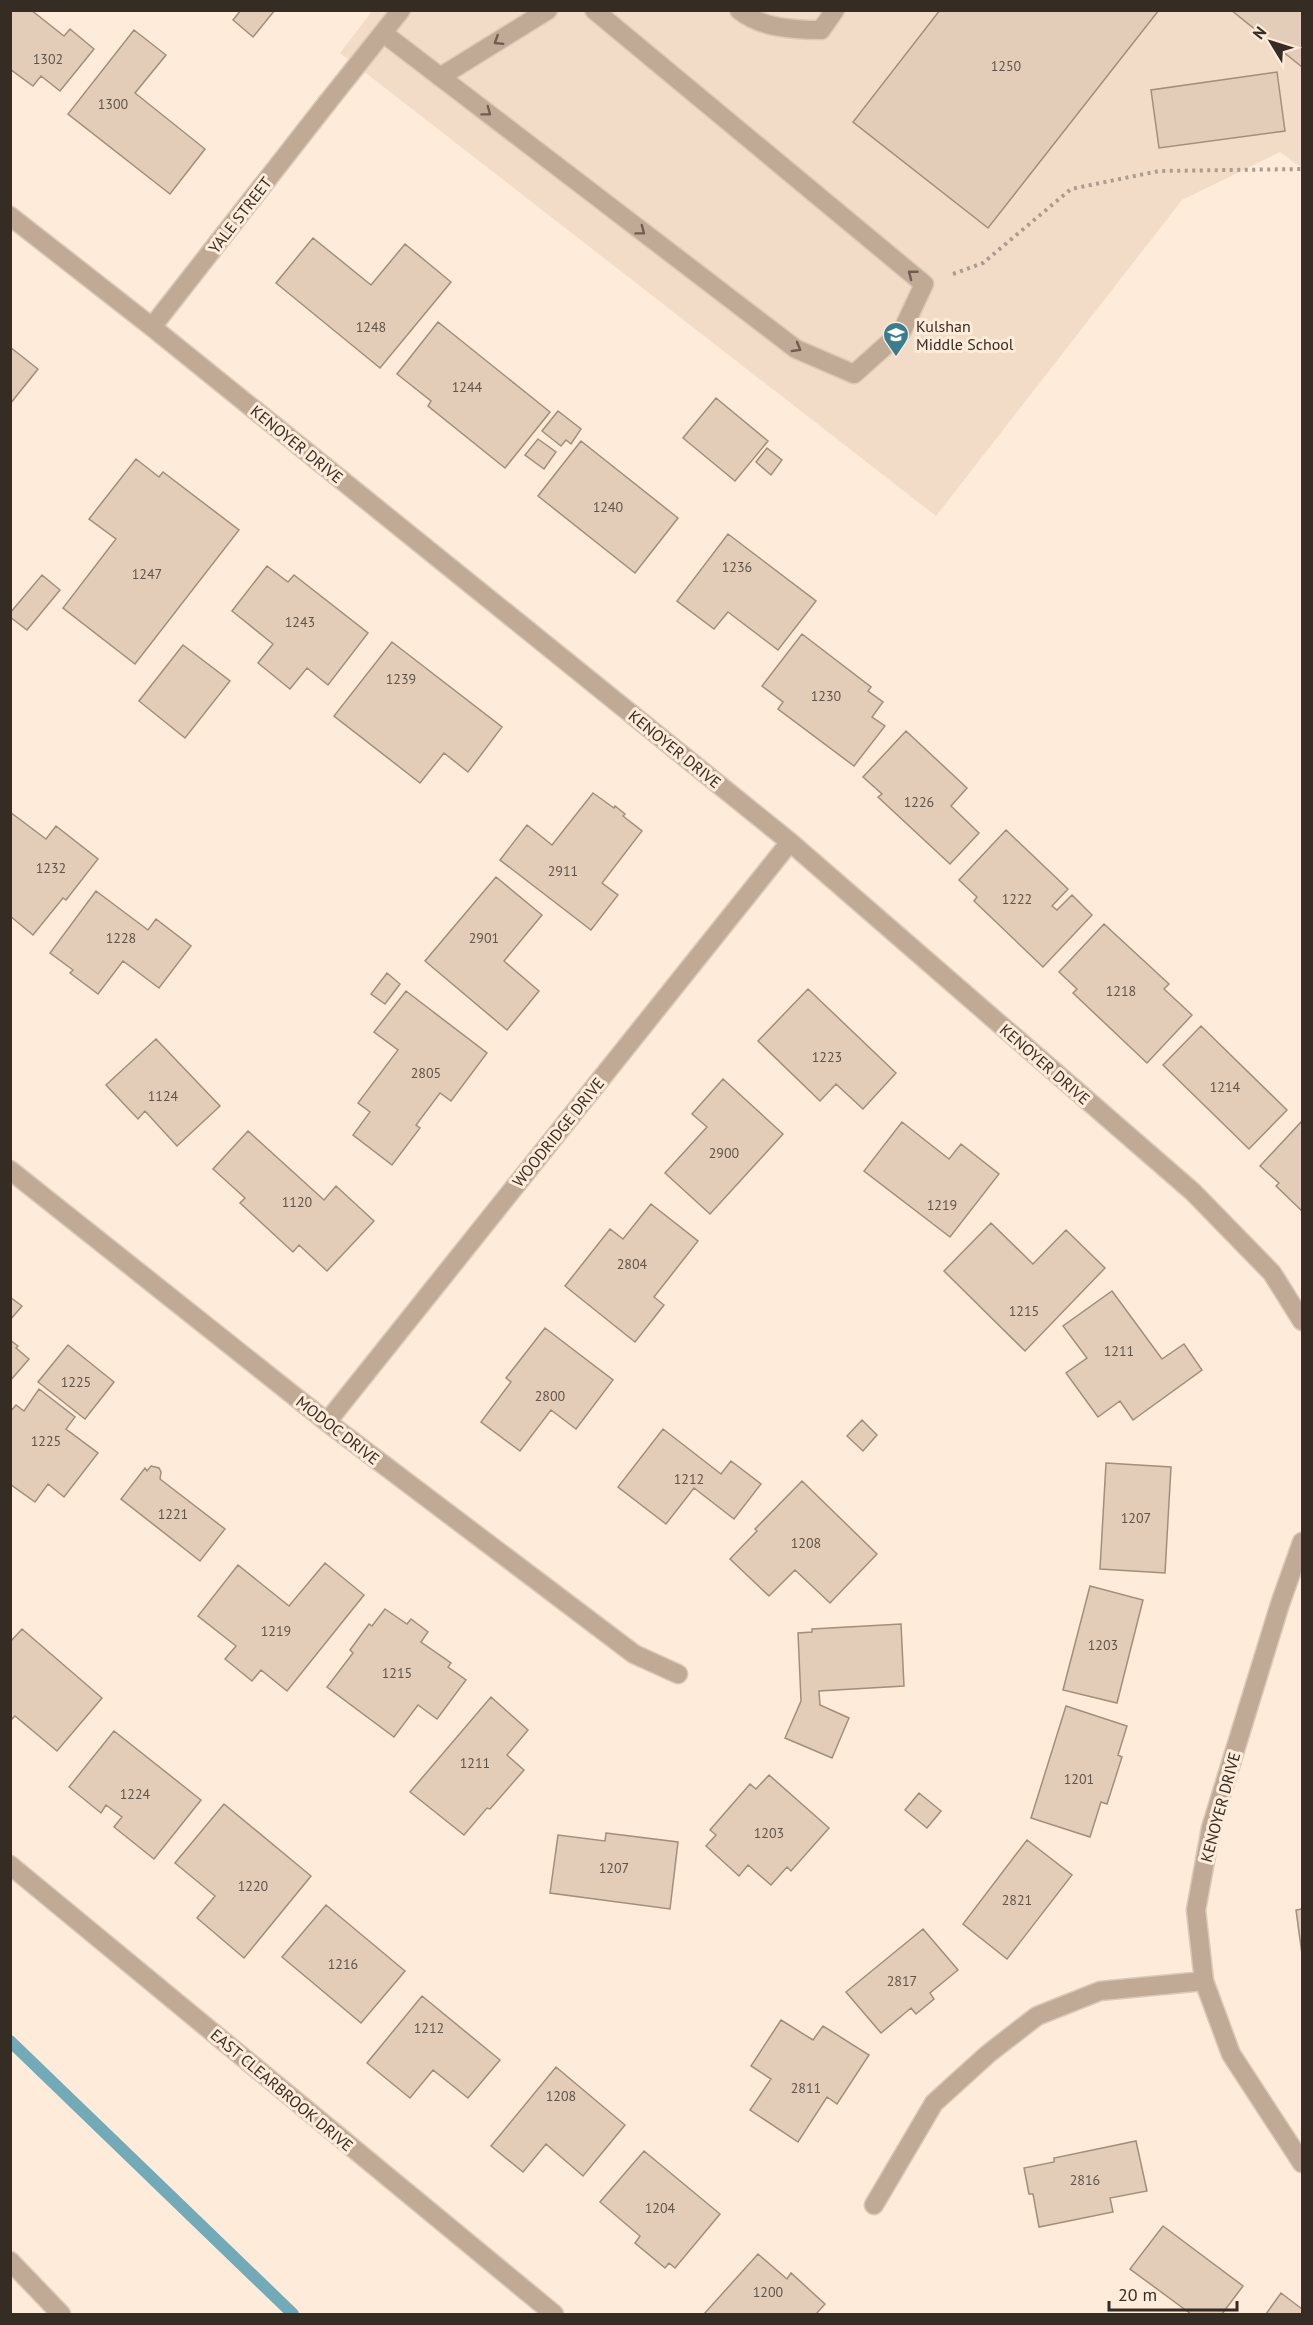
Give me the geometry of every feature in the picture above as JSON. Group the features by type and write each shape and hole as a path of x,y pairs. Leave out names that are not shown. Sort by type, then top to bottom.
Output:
{"street":[{"name":"YALE STREET","path":"152,327 401,10"},
{"path":"440,77 548,10"},
{"path":"383,33 796,350 854,374 902,331 924,284 594,10"},
{"path":"739,10 746,16 788,30 821,30 835,10"},
{"name":"KENOYER DRIVE","path":"10,216 152,327 790,842 1192,1192 1272,1273 1302,1321"},
{"name":"WOODRIDGE DRIVE","path":"327,1422 790,842"},
{"name":"MODOC DRIVE","path":"10,1170 327,1422 634,1654 678,1674"},
{"name":"KENOYER DRIVE","path":"1302,1542 1280,1604 1211,1828 1196,1910 1204,1981 1232,2054 1302,2163"},
{"name":"EAST CLEARBROOK DRIVE","path":"10,1865 554,2314"},
{"path":"874,2205 934,2103 988,2054 1037,2016 1100,1991 1204,1981"},
{"path":"10,2261 61,2314"}],"path":[{"path":"924,284 983,263 1071,189 1159,171 1302,168"}],"shaded area":[{"name":"Kulshan Middle School","path":"373,10 1302,11 1302,168 1280,152 1182,200 936,516 340,53"}],"building":[{"path":"10,10 31,10 64,36 70,29 94,49 60,91 41,76 33,86 10,69"},
{"path":"241,10 275,10 253,37 233,20"},
{"path":"940,10 1159,10 988,228 853,122"},
{"path":"1231,10 1302,10 1302,67"},
{"path":"134,30 166,55 135,93 205,149 170,194 68,114"},
{"path":"1277,72 1285,131 1159,148 1151,90"},
{"path":"313,238 371,285 405,244 451,282 380,368 276,283"},
{"path":"438,322 550,412 505,468 428,406 431,401 397,374"},
{"path":"10,347 38,369 10,404"},
{"path":"716,398 768,441 735,481 683,438"},
{"path":"558,411 581,429 571,444 566,440 561,446 542,431"},
{"path":"538,439 556,452 544,469 525,455"},
{"path":"581,441 678,518 635,573 538,496"},
{"path":"767,448 782,460 771,475 756,462"},
{"path":"136,459 159,477 163,472 239,530 135,664 63,608 116,539 89,519"},
{"path":"728,534 816,601 778,650 728,612 714,629 677,601"},
{"path":"267,566 288,582 294,575 368,633 328,685 307,668 290,689 258,663 273,644 232,611"},
{"path":"42,575 60,590 27,630 10,617 10,613"},
{"path":"802,634 871,687 868,691 883,702 872,717 885,726 854,766 778,709 783,702 762,686"},
{"path":"392,642 502,727 468,772 444,753 420,783 334,716"},
{"path":"183,645 230,681 185,738 139,701"},
{"path":"906,731 967,788 951,806 979,833 950,864 878,797 882,794 863,777"},
{"path":"593,793 614,808 615,806 625,814 623,816 642,831 602,883 618,895 591,930 500,860 527,825 552,845"},
{"path":"10,812 46,839 56,826 98,859 66,900 63,898 33,935 10,916"},
{"path":"1006,830 1068,889 1052,906 1057,910 1072,895 1092,915 1043,967 974,901 977,897 959,880"},
{"path":"496,877 542,915 504,961 539,991 507,1030 425,961"},
{"path":"96,891 148,930 156,919 191,946 159,988 123,961 98,994 70,973 73,970 50,953"},
{"path":"1104,924 1169,984 1164,989 1192,1015 1147,1063 1073,993 1077,989 1059,972"},
{"path":"387,973 400,984 385,1004 371,994"},
{"path":"808,989 896,1073 863,1109 836,1084 820,1101 758,1041"},
{"path":"406,991 487,1053 451,1101 440,1093 416,1125 420,1128 392,1165 353,1135 370,1112 358,1103 398,1050 374,1032"},
{"path":"1201,1026 1287,1110 1249,1149 1163,1065"},
{"path":"156,1039 220,1106 177,1146 145,1111 138,1119 106,1085"},
{"path":"723,1079 783,1134 710,1214 665,1173 707,1127 692,1114"},
{"path":"1302,1121 1302,1211 1276,1186 1279,1183 1260,1166"},
{"path":"902,1122 949,1159 961,1144 999,1174 950,1237 864,1171"},
{"path":"248,1131 324,1200 336,1186 374,1221 327,1271 299,1245 293,1252 240,1203 245,1198 213,1169"},
{"path":"651,1204 698,1241 654,1297 664,1305 635,1342 565,1286 610,1229 623,1239"},
{"path":"991,1223 1033,1264 1066,1230 1105,1268 1025,1351 944,1271"},
{"path":"1112,1291 1162,1359 1184,1344 1202,1370 1133,1420 1120,1401 1098,1417 1066,1373 1087,1358 1063,1326"},
{"path":"10,1297 22,1306 10,1320"},
{"path":"545,1328 613,1380 576,1429 551,1410 520,1451 481,1422 511,1382 506,1378"},
{"path":"10,1340 29,1359 10,1381"},
{"path":"68,1345 114,1382 85,1419 38,1382"},
{"path":"39,1389 75,1417 66,1429 98,1453 64,1497 48,1484 35,1502 10,1484 10,1412 16,1405 24,1411"},
{"path":"862,1420 877,1435 863,1451 847,1436"},
{"path":"663,1429 721,1474 731,1461 761,1484 734,1519 694,1488 666,1524 618,1487"},
{"path":"1106,1463 1171,1467 1165,1573 1100,1569"},
{"path":"151,1466 159,1468 160,1479 225,1529 200,1561 121,1499 145,1468 147,1471"},
{"path":"802,1481 877,1554 830,1603 795,1570 769,1596 730,1559 757,1531 755,1529"},
{"path":"325,1563 364,1595 287,1691 261,1670 252,1681 225,1659 236,1646 198,1616 238,1565 289,1606"},
{"path":"1090,1586 1143,1600 1117,1703 1063,1690"},
{"path":"385,1609 407,1624 411,1619 428,1632 421,1642 451,1663 448,1667 466,1680 437,1719 418,1705 394,1737 327,1687 353,1653 350,1650 369,1624 372,1626"},
{"path":"901,1624 904,1686 819,1691 820,1705 849,1718 832,1758 785,1738 801,1701 798,1633 812,1632 812,1629"},
{"path":"22,1629 102,1698 57,1751 15,1716 10,1721 10,1642"},
{"path":"491,1697 528,1730 507,1755 524,1770 464,1835 410,1792"},
{"path":"1066,1706 1127,1726 1118,1755 1122,1757 1107,1804 1101,1802 1090,1837 1031,1818"},
{"path":"114,1731 201,1800 154,1859 114,1827 122,1817 106,1805 101,1813 69,1787"},
{"path":"769,1775 829,1828 791,1871 787,1867 771,1885 748,1865 739,1876 706,1846 716,1835 710,1830 750,1784 756,1789"},
{"path":"919,1793 941,1811 927,1828 905,1810"},
{"path":"224,1804 311,1876 244,1958 197,1918 215,1896 175,1863"},
{"path":"606,1833 678,1842 670,1909 550,1893 558,1835 605,1841"},
{"path":"1027,1840 1072,1875 1007,1959 963,1924"},
{"path":"326,1905 405,1971 361,2023 282,1957"},
{"path":"1302,1909 1302,1954 1296,1910"},
{"path":"923,1929 958,1970 930,1993 934,1999 916,2014 911,2008 881,2033 846,1992"},
{"path":"422,1996 500,2060 468,2098 433,2070 410,2098 367,2063"},
{"path":"781,2020 813,2040 823,2026 869,2055 837,2104 827,2097 798,2142 750,2110 771,2079 751,2066"},
{"path":"556,2067 625,2125 583,2176 546,2144 523,2172 491,2146"},
{"path":"1136,2141 1147,2191 1110,2198 1113,2212 1039,2227 1033,2194 1029,2194 1024,2168 1054,2162 1054,2158"},
{"path":"644,2151 720,2214 675,2268 669,2263 665,2268 635,2243 640,2236 600,2202"},
{"path":"1163,2226 1243,2286 1222,2314 1191,2314 1130,2269"},
{"path":"758,2254 787,2279 791,2273 825,2304 816,2314 704,2314"},
{"path":"1281,2293 1302,2309 1302,2314 1266,2314"}],"waterway":[{"path":"10,2041 293,2314"}],"place":[{"name":"Kulshan Middle School","path":"896,358"}]}
